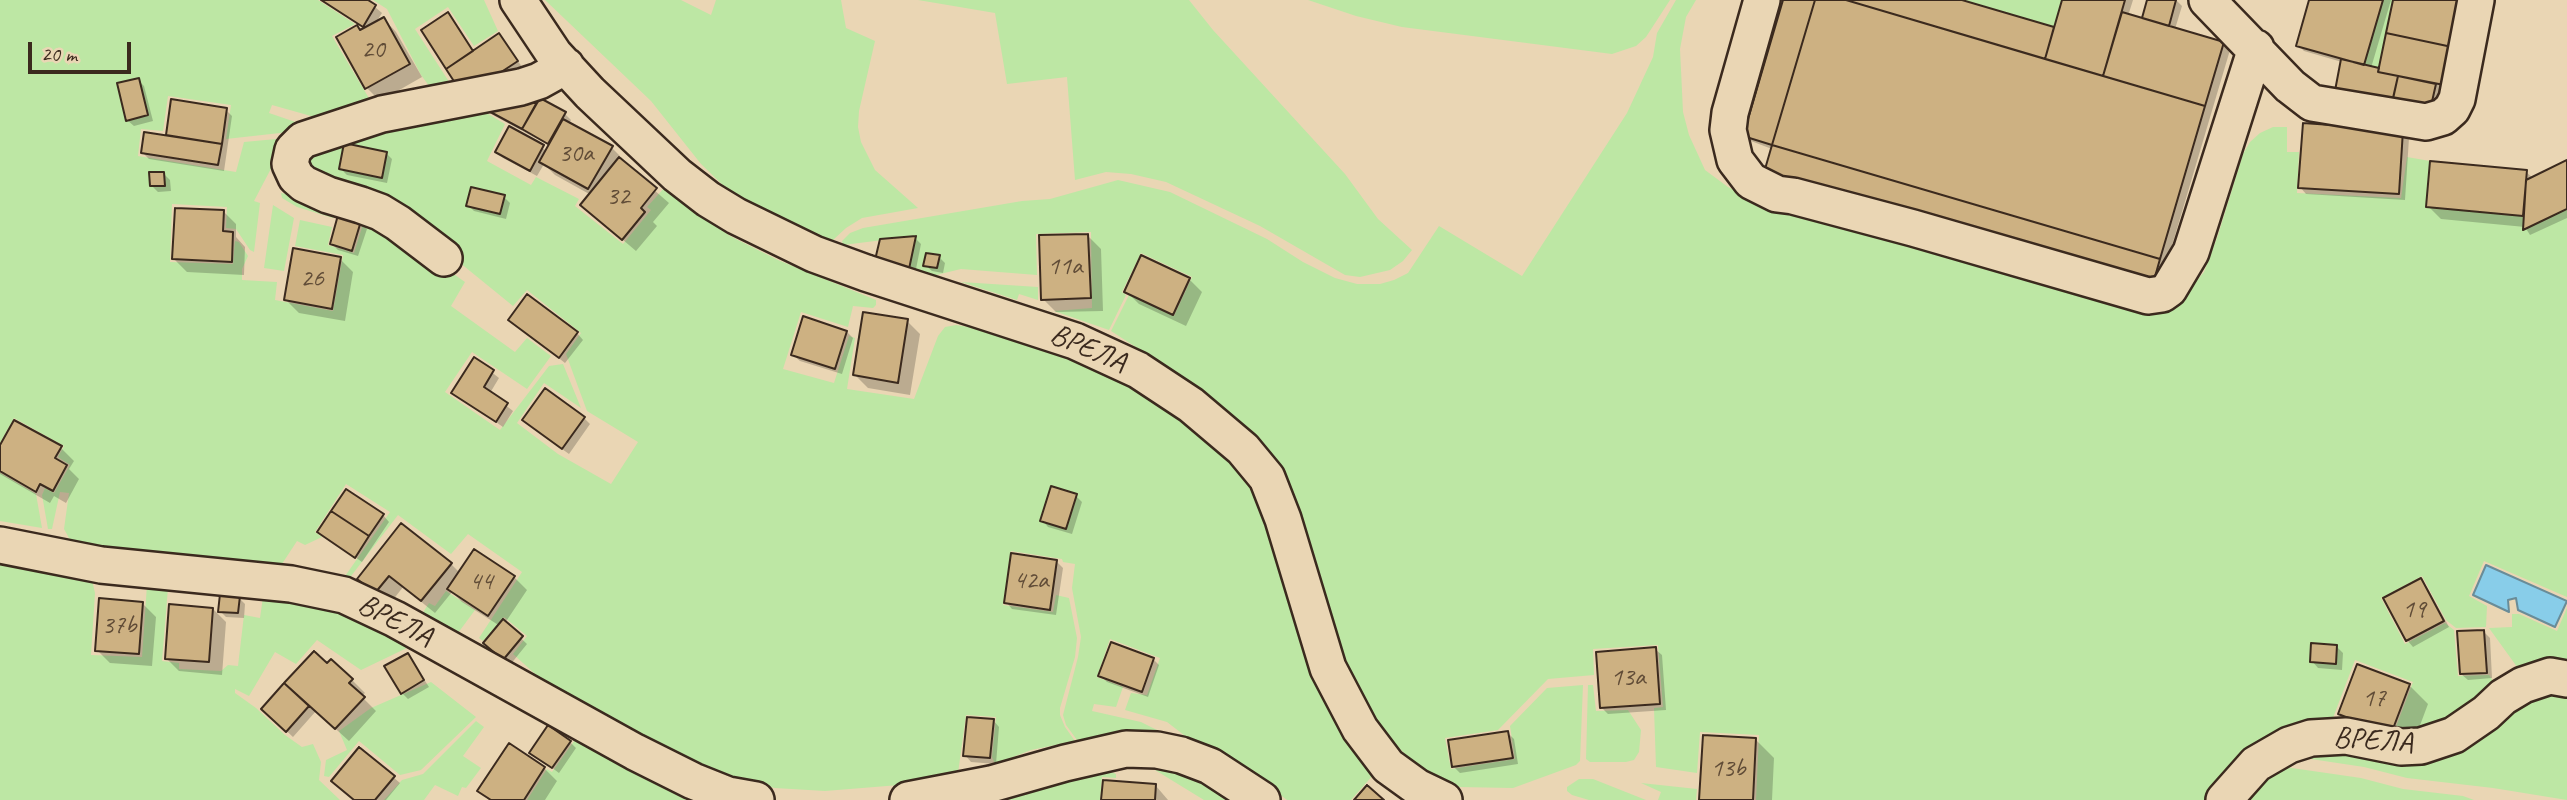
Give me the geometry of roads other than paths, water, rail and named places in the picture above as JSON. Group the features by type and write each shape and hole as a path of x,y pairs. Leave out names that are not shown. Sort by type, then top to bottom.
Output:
{"street":[{"name":"ВРЕЛА","path":"518,0 554,54 590,93 677,175 708,199 736,216 814,254 1075,341 1138,370 1201,414 1243,449 1267,478 1283,519 1328,668 1360,729 1388,766 1417,787 1444,800"},
{"path":"1762,0 1730,113 1728,130 1735,160 1751,181 1777,194 1913,228 2148,296 2162,294 2169,289 2191,252 2256,48"},
{"path":"2207,0 2290,86 2312,103 2417,121 2435,121 2452,109 2457,99 2476,0"},
{"path":"444,258 380,212 304,184 292,171 290,164 293,150 303,140 382,114 521,87 540,82 566,66"},
{"name":"ВРЕЛА","path":"0,545 101,565 291,584 344,595 395,619 635,752 693,781 728,795 756,800"},
{"name":"ВРЕЛА","path":"2224,800 2256,764 2289,745 2311,738 2346,736 2401,747 2421,746 2454,735 2523,685 2550,676 2567,679"},
{"path":"908,800 991,784 1126,749 1157,750 1181,755 1210,766 1262,800"}],"water":[{"path":"2486,565 2567,601 2555,627 2518,610 2516,598 2508,600 2509,612 2473,595"}]}
